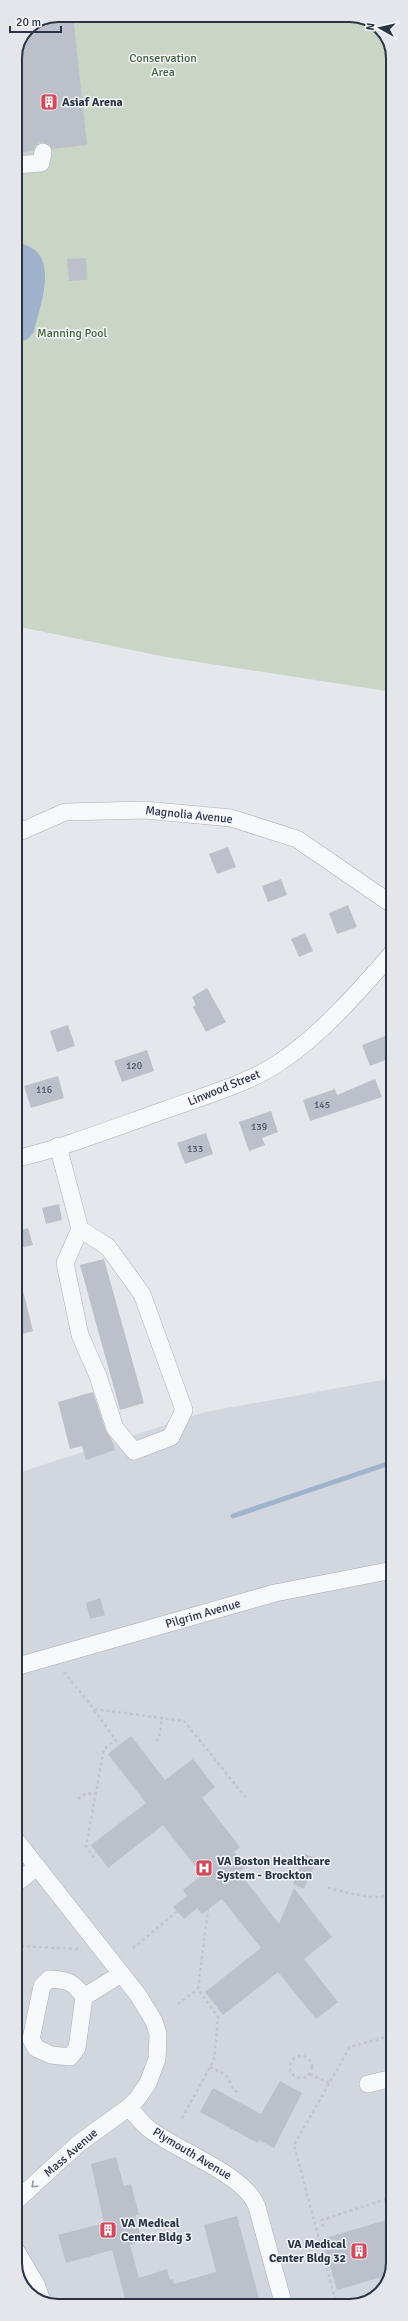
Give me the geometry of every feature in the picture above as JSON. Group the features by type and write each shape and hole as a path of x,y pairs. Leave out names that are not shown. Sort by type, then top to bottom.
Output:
{"street":[{"path":"22,164 41,163 43,152"},
{"name":"Magnolia Avenue","path":"22,831 65,812 145,810 231,818 297,839 386,900"},
{"name":"Linwood Street","path":"22,1157 201,1097 261,1073 295,1052 338,1011 386,960"},
{"path":"58,1146 80,1229 65,1263 80,1335 98,1376 115,1428 134,1451 171,1437 184,1410 142,1294 108,1247 80,1229"},
{"name":"Pilgrim Avenue","path":"22,1665 275,1593 386,1571"},
{"path":"22,1848 144,2004 154,2021 158,2034 157,2059 152,2075 137,2100 129,2107"},
{"path":"22,1879 37,1867"},
{"path":"84,1997 121,1974"},
{"path":"49,1979 67,1980 77,1988 84,1997 77,2048 70,2057 51,2055 36,2048 31,2039 42,1986 49,1979"},
{"path":"368,2084 386,2080"},
{"name":"Mass Avenue","path":"22,2196 78,2144 129,2107"},
{"name":"Plymouth Avenue","path":"129,2107 153,2132 236,2180 250,2194 257,2208 282,2299"},
{"path":"22,2261 36,2284 40,2294"}],"path":[{"path":"64,1672 94,1709 116,1740 104,1749 86,1846 96,1861"},
{"path":"94,1709 184,1721 246,1798"},
{"path":"156,1741 159,1738 162,1718"},
{"path":"78,1799 85,1794 96,1793"},
{"path":"328,1888 378,1898 386,1897"},
{"path":"133,1948 180,1909"},
{"path":"182,2118 214,2060 218,2017 198,1989 208,1909"},
{"path":"22,1946 85,1949"},
{"path":"178,2004 198,1989"},
{"path":"335,2299 294,2145 350,2047 386,2037"},
{"path":"310,2074 313,2067 310,2060 304,2056 293,2058 290,2065 293,2075 300,2078 310,2074 329,2083"},
{"path":"210,2067 226,2075 234,2090 240,2094"},
{"path":"323,2227 322,2220 386,2200"}],"shaded area":[{"name":"VA Boston Healthcare System - Brockton","path":"386,1379 385,2270 377,2287 366,2295 354,2299 49,2298 38,2293 28,2283 22,2267 22,1472 205,1412"}],"green space":[{"path":"58,22 352,22 360,24 360,48 385,48 386,54 386,691 166,657 22,627 22,58 28,38 38,28"}],"water":[{"path":"22,244 34,249 41,258 45,269 43,295 34,331 29,338 22,341"}],"building":[{"name":"Asiaf Arena","path":"58,22 74,22 87,145 52,149 49,144 40,142 35,146 33,151 22,152 22,58 25,44 28,38 38,28 44,25"},
{"path":"86,258 87,280 69,281 67,259"},
{"path":"228,847 236,867 217,874 209,854"},
{"path":"281,879 287,895 268,902 262,886"},
{"path":"348,905 357,927 337,934 329,913"},
{"path":"305,933 313,951 299,957 291,939"},
{"path":"207,988 226,1022 206,1032 193,1007 196,1005 192,997"},
{"path":"68,1025 75,1046 57,1052 50,1031"},
{"path":"386,1036 386,1060 370,1066 362,1045"},
{"path":"147,1050 154,1071 122,1082 114,1061"},
{"path":"58,1076 64,1098 31,1108 24,1086"},
{"path":"375,1079 382,1097 310,1121 303,1100 335,1089 337,1095"},
{"path":"271,1111 278,1132 262,1138 265,1145 249,1151 239,1122"},
{"path":"206,1133 213,1154 185,1164 177,1143"},
{"path":"59,1204 62,1220 46,1224 42,1208"},
{"path":"28,1228 33,1245 22,1247 22,1230"},
{"path":"104,1259 144,1403 120,1410 80,1265"},
{"path":"22,1287 33,1331 22,1334"},
{"path":"93,1392 106,1431 112,1440 115,1450 86,1460 82,1446 70,1449 58,1402"},
{"path":"100,1598 105,1615 90,1619 86,1603"},
{"path":"131,1736 165,1780 193,1759 215,1787 202,1798 240,1847 234,1852 246,1866 239,1872 279,1924 294,1888 332,1937 304,1959 338,2002 316,2019 278,1972 223,2015 205,1992 261,1948 222,1899 202,1914 197,1908 184,1919 173,1907 187,1896 183,1890 202,1875 163,1825 108,1868 91,1845 146,1803 108,1754"},
{"path":"305,1854 317,1859 304,1889 293,1884"},
{"path":"280,2081 302,2093 274,2148 259,2140 258,2143 200,2112 213,2088 261,2114"},
{"name":"VA Medical Center Bldg 3","path":"116,2157 124,2186 131,2184 139,2214 135,2216 142,2241 130,2245 139,2278 167,2269 170,2280 173,2279 174,2284 216,2272 204,2225 237,2216 259,2299 125,2299 112,2250 66,2263 58,2235 104,2223 91,2164"},
{"name":"VA Medical Center Bldg 32","path":"386,2220 386,2263 383,2276 337,2290 322,2239"}],"waterway":[{"path":"233,1516 386,1464"}],"place":[{"name":"Asiaf Arena","path":"49,102"},
{"name":"VA Boston Healthcare System - Brockton","path":"204,1868"},
{"name":"VA Medical Center Bldg 3","path":"108,2230"},
{"name":"VA Medical Center Bldg 32","path":"359,2251"}],"park label":[{"name":"Conservation Area","path":"163,65"},
{"name":"Manning Pool","path":"72,333"}]}
